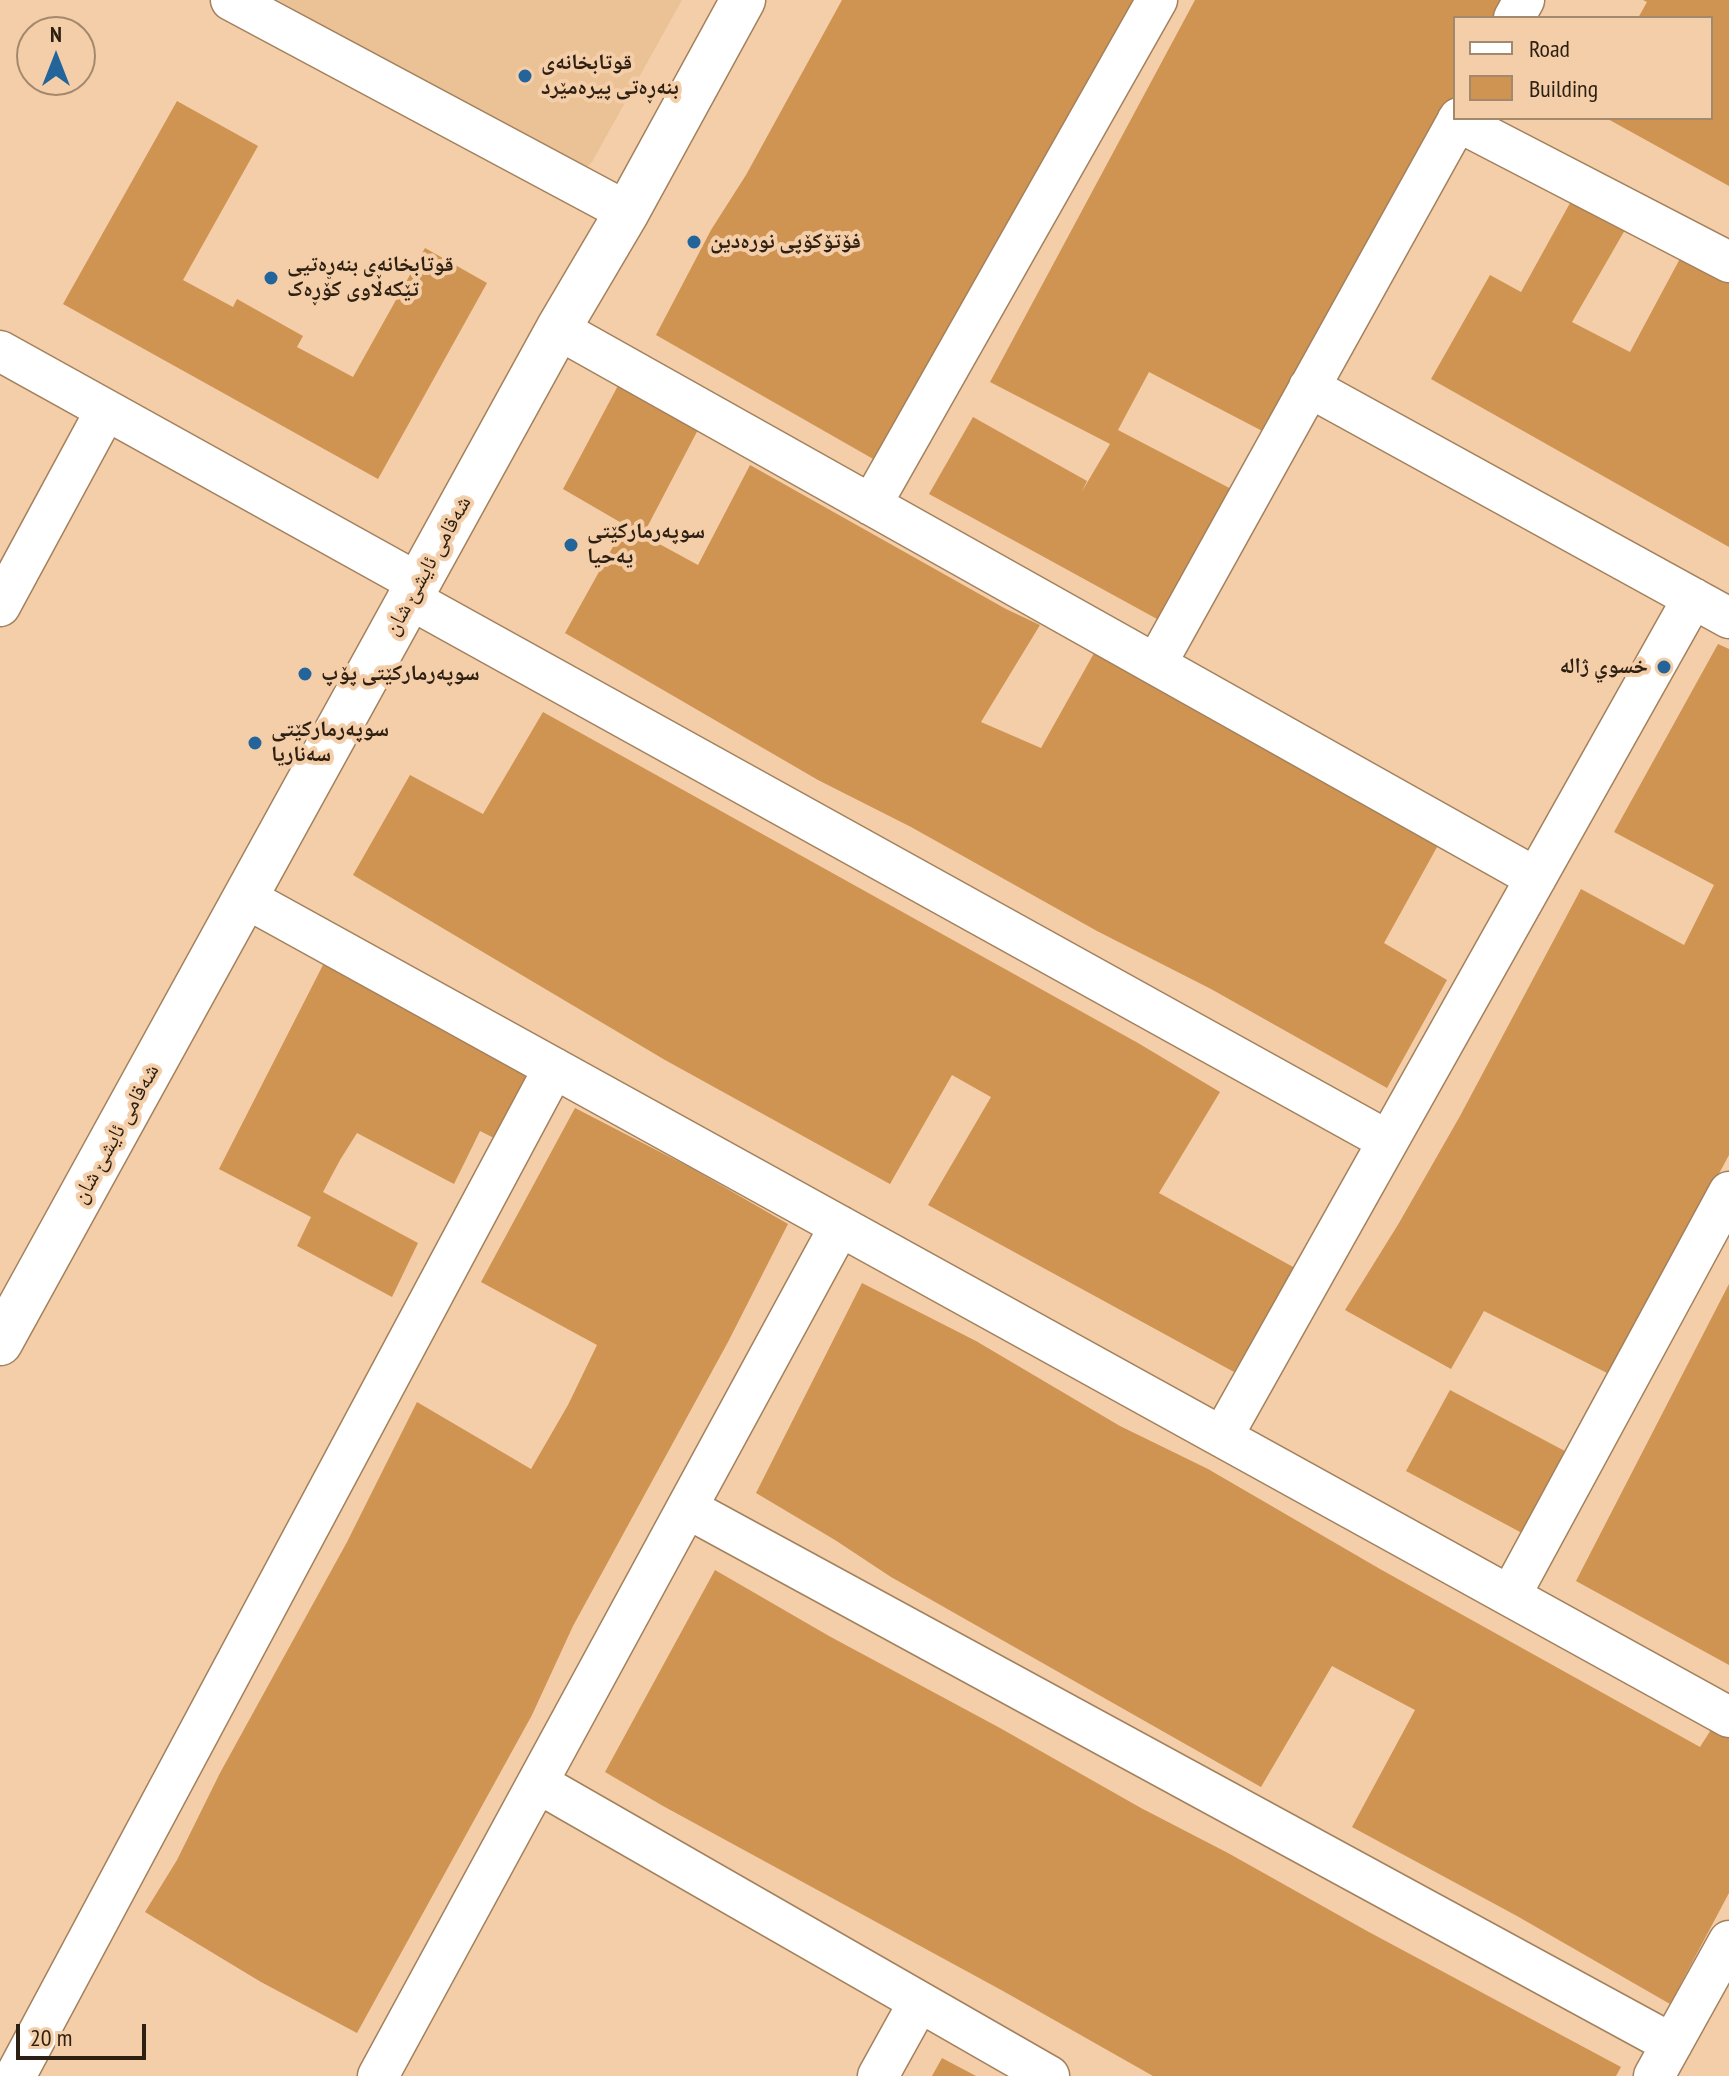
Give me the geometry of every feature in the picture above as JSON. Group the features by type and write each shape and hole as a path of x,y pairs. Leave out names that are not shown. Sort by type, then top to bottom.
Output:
{"street":[{"path":"231,0 627,212"},
{"name":"شەقامی ئایشێ شان","path":"0,1343 558,329 627,212 743,0"},
{"path":"871,505 1157,0"},
{"path":"1156,664 1457,120"},
{"path":"1460,120 1729,262"},
{"path":"558,329 1536,878"},
{"path":"0,351 414,591 1388,1141"},
{"path":"1309,387 1729,618"},
{"path":"0,606 106,410"},
{"path":"1222,1437 1693,598"},
{"path":"246,898 1729,1717"},
{"path":"15,2070 554,1068"},
{"path":"1510,1596 1729,1192"},
{"path":"378,2076 840,1226"},
{"path":"687,1508 1663,2060 1729,1941"},
{"path":"538,1783 1049,2076"},
{"path":"878,2076 919,2002"}],"shaded area":[{"name":"قوتابخانەی بنەڕەتی پیرەمێرد","path":"278,0 682,0 592,162 583,170 574,169"}],"building":[{"path":"842,0 1147,0 882,464 656,335 711,230 746,175"},
{"path":"1195,0 1507,0 1498,16 1453,16 1453,98 1270,435 1149,372 1118,430 1239,493 1168,625 929,494 973,417 1087,481 1081,493 1110,444 990,382"},
{"path":"1643,0 1729,0 1729,186 1610,120 1713,120 1713,16 1639,16 1647,2"},
{"path":"177,101 258,146 183,280 233,307 237,299 303,336 297,347 353,377 425,248 487,283 378,479 63,304"},
{"path":"1575,194 1629,223 1572,322 1630,352 1683,253 1729,278 1729,547 1431,379 1490,275 1521,292"},
{"path":"621,380 701,424 643,535 698,565 750,465 1006,609 1040,625 981,722 1041,748 1098,646 1447,829 1384,943 1447,980 1387,1088 1211,989 818,780 565,633 625,525 563,489"},
{"path":"1718,644 1729,649 1729,1155 1611,1375 1484,1311 1451,1369 1345,1310 1460,1116 1581,889 1684,945 1714,885 1614,832"},
{"path":"543,712 1138,1043 1220,1092 1159,1193 1295,1268 1234,1372 928,1205 991,1097 952,1075 890,1184 665,1060 353,875 410,775 483,814"},
{"path":"325,961 531,1070 494,1138 480,1131 454,1184 357,1133 340,1160 323,1192 418,1243 392,1297 297,1246 311,1217 219,1169"},
{"path":"575,1108 693,1169 788,1224 728,1342 573,1626 532,1715 357,2033 261,1982 145,1912 177,1860 220,1773 347,1542 417,1402 531,1469 568,1405 597,1345 481,1282"},
{"path":"862,1283 976,1341 1120,1426 1208,1469 1380,1569 1700,1747 1714,1725 1729,1733 1729,1893 1670,2004 1517,1916 1352,1827 1415,1710 1332,1666 1261,1787 891,1577 756,1493"},
{"path":"1729,1284 1729,1665 1576,1581"},
{"path":"1450,1390 1578,1458 1535,1540 1406,1471"},
{"path":"715,1570 1141,1808 1621,2067 1616,2076 1153,2076 605,1772"},
{"path":"942,2058 976,2076 932,2076"}],"place":[{"name":"قوتابخانەی بنەڕەتی پیرەمێرد","path":"525,76"},
{"name":"فۆتۆکۆپی نورەدین","path":"694,242"},
{"name":"قوتابخانەی بنەڕەتیی تێکەڵاوی کۆڕەک","path":"271,278"},
{"name":"سوپەرمارکێتی یەحیا","path":"571,545"},
{"name":"خسوي ژاله","path":"1664,667"},
{"name":"سوپەرمارکێتی پۆپ","path":"305,674"},
{"name":"سوپەرمارکێتی سەناریا","path":"255,743"}]}
